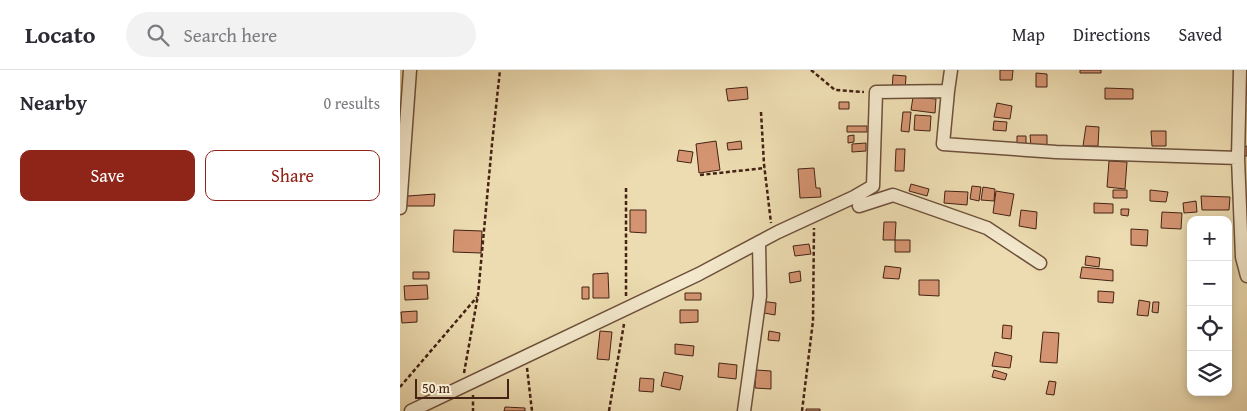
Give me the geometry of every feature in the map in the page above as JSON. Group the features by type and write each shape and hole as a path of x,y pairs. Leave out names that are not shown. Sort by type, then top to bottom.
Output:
{"street":[{"path":"400,208 410,70"},
{"path":"951,70 943,144 1056,152 1238,158"},
{"path":"1240,70 1238,158 1242,257 1247,276"},
{"path":"411,411 699,274 774,234 873,186 876,92 948,92"},
{"path":"859,206 893,195 987,228 1040,262"},
{"path":"744,411 760,296 759,242"}],"path":[{"path":"462,386 478,295 500,70"},
{"path":"811,70 835,90 876,92"},
{"path":"761,112 770,221 774,234"},
{"path":"700,175 765,168"},
{"path":"609,411 626,309 626,188"},
{"path":"802,411 813,321 815,215"},
{"path":"400,387 478,295"},
{"path":"526,356 532,411"}],"building":[{"path":"1000,70 1013,70 1012,80 1000,80"},
{"path":"1080,70 1101,70 1101,73 1080,73"},
{"path":"1036,73 1047,74 1047,87 1036,87"},
{"path":"893,75 906,76 905,91 892,91"},
{"path":"747,87 748,99 728,101 726,89"},
{"path":"1105,88 1133,89 1133,99 1105,99"},
{"path":"913,97 936,99 935,113 911,110"},
{"path":"839,102 849,102 849,109 839,109"},
{"path":"997,103 1012,106 1010,119 994,117"},
{"path":"903,112 911,112 909,132 901,131"},
{"path":"915,115 931,116 930,131 914,130"},
{"path":"994,121 1007,122 1006,131 993,130"},
{"path":"847,126 867,126 867,132 847,132"},
{"path":"1086,126 1099,127 1098,146 1083,146"},
{"path":"1151,131 1166,131 1166,146 1152,146"},
{"path":"854,135 854,142 848,143 848,136"},
{"path":"1030,135 1047,135 1047,146 1031,147"},
{"path":"1017,136 1026,136 1026,145 1017,144"},
{"path":"716,141 720,170 699,173 696,144"},
{"path":"741,141 742,149 728,150 727,143"},
{"path":"866,143 866,151 852,152 852,144"},
{"path":"1247,146 1247,156 1243,156 1243,147"},
{"path":"896,149 905,149 904,171 895,171"},
{"path":"679,150 693,152 691,163 677,161"},
{"path":"1109,161 1127,162 1125,189 1107,187"},
{"path":"814,168 816,188 820,188 821,197 800,198 798,169"},
{"path":"911,184 929,189 927,196 909,191"},
{"path":"972,186 981,187 979,201 970,199"},
{"path":"983,187 995,189 994,201 981,200"},
{"path":"1113,190 1127,190 1127,198 1113,198"},
{"path":"1150,190 1168,192 1166,202 1150,201"},
{"path":"945,191 968,192 967,205 944,203"},
{"path":"996,191 1014,194 1010,216 993,213"},
{"path":"435,194 434,206 404,206 408,196"},
{"path":"1201,196 1230,197 1229,210 1202,210"},
{"path":"1196,201 1197,212 1184,213 1183,203"},
{"path":"1094,203 1113,204 1113,213 1094,213"},
{"path":"1121,209 1129,209 1128,216 1121,215"},
{"path":"630,210 646,210 646,233 630,232"},
{"path":"1021,210 1037,212 1036,229 1019,226"},
{"path":"1162,212 1182,213 1181,229 1161,228"},
{"path":"884,222 896,222 895,240 883,240"},
{"path":"1131,229 1148,230 1147,246 1131,245"},
{"path":"454,230 482,231 481,253 453,252"},
{"path":"895,240 910,240 910,252 895,252"},
{"path":"809,244 811,254 795,256 793,246"},
{"path":"1086,256 1100,258 1099,267 1085,265"},
{"path":"885,266 901,268 899,279 883,278"},
{"path":"1082,267 1113,270 1113,281 1080,278"},
{"path":"800,271 801,281 790,283 789,273"},
{"path":"413,272 429,272 429,279 413,279"},
{"path":"608,273 609,298 593,298 593,274"},
{"path":"919,280 939,280 939,296 919,295"},
{"path":"427,285 428,299 405,300 404,286"},
{"path":"582,287 589,287 589,299 582,299"},
{"path":"1098,291 1114,292 1113,303 1098,302"},
{"path":"685,293 701,293 701,300 685,300"},
{"path":"1139,300 1150,302 1148,316 1137,315"},
{"path":"761,301 776,303 775,315 759,312"},
{"path":"1153,302 1159,302 1158,313 1152,312"},
{"path":"680,310 698,310 698,322 680,323"},
{"path":"417,311 417,322 402,323 401,312"},
{"path":"1003,325 1012,326 1011,339 1002,338"},
{"path":"600,331 612,332 609,360 597,359"},
{"path":"769,331 780,333 779,341 768,340"},
{"path":"1043,332 1059,333 1057,363 1040,362"},
{"path":"675,344 694,346 693,356 675,354"},
{"path":"995,352 1012,356 1010,368 992,366"},
{"path":"719,363 737,365 736,379 718,377"},
{"path":"756,370 771,371 771,389 755,388"},
{"path":"994,370 1007,374 1005,380 992,377"},
{"path":"664,372 683,376 680,390 661,386"},
{"path":"640,378 654,379 653,392 639,391"},
{"path":"1049,381 1056,382 1054,395 1046,394"},
{"path":"505,407 525,408 525,411 504,411"},
{"path":"806,409 820,409 820,411 806,411"}]}
